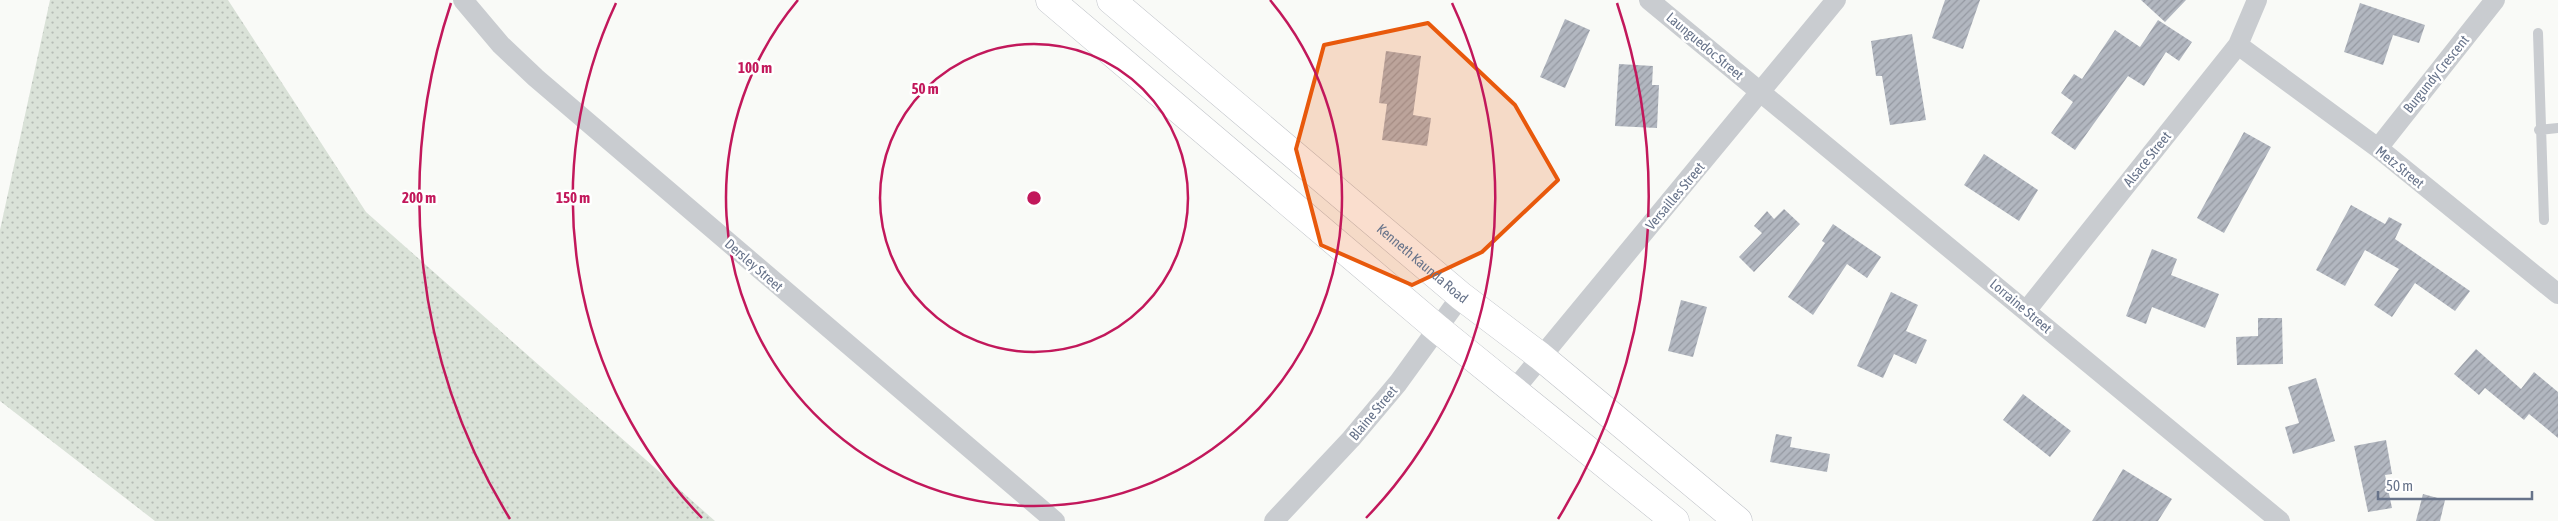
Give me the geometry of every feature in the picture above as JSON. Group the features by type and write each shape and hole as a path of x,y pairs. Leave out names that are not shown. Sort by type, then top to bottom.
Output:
{"main road":[{"path":"1050,0 1438,329 1675,521"},
{"name":"Kenneth Kaunda Road","path":"1111,0 1462,296 1540,356 1738,521"}],"street":[{"name":"Dersley Street","path":"463,0 501,45 536,78 1055,521"},
{"name":"Launguedoc Street","path":"1649,0 1761,93"},
{"name":"Versailles Street","path":"1513,391 1836,0"},
{"name":"Alsace Street","path":"2026,311 2238,45 2257,0"},
{"name":"Burgundy Crescent","path":"2378,148 2495,0"},
{"name":"Metz Street","path":"2238,45 2378,148 2558,294"},
{"name":"Lorraine Street","path":"1761,93 2280,521"},
{"name":"Blaine Street","path":"1274,521 1351,439 1462,296"}],"lane":[{"path":"2538,33 2539,130 2544,220"},
{"path":"2539,130 2558,128"}],"highlighted area":[{"path":"1428,23 1515,105 1558,180 1482,252 1412,285 1321,245 1296,149 1324,45"}],"shaded area":[{"path":"50,0 228,0 366,212 715,521 155,521 0,401 0,230"}],"building":[{"path":"1945,0 1980,0 1963,49 1932,38"},
{"path":"2141,0 2186,0 2165,22"},
{"path":"2360,3 2425,25 2419,43 2393,35 2383,65 2344,52"},
{"path":"1565,19 1590,30 1565,88 1540,77"},
{"path":"2158,20 2192,42 2179,61 2166,52 2144,86 2128,76 2075,150 2051,133 2073,102 2061,93 2074,74 2082,79 2115,30 2140,47"},
{"path":"1912,34 1926,120 1890,125 1882,76 1876,76 1871,41"},
{"path":"1386,51 1421,56 1413,115 1431,118 1427,146 1382,140 1387,104 1379,103"},
{"path":"1619,64 1653,66 1652,85 1659,85 1657,128 1615,126"},
{"path":"2244,132 2271,147 2224,233 2197,218"},
{"path":"1984,154 2038,190 2019,221 1964,185"},
{"path":"2351,205 2385,224 2389,217 2402,224 2395,239 2470,291 2455,311 2415,283 2392,317 2374,305 2399,269 2365,250 2345,286 2316,270"},
{"path":"1784,209 1800,224 1754,272 1739,257 1762,233 1754,226 1767,211 1774,219"},
{"path":"1833,224 1881,257 1867,278 1847,264 1813,315 1788,297 1825,243 1822,241"},
{"path":"2152,249 2177,259 2171,275 2219,294 2205,328 2152,307 2146,324 2126,316"},
{"path":"1891,292 1918,305 1906,331 1927,340 1916,364 1894,354 1883,378 1857,366"},
{"path":"1681,300 1707,307 1693,357 1668,351"},
{"path":"2258,318 2282,318 2283,364 2237,365 2236,337 2258,336"},
{"path":"2476,349 2521,389 2534,372 2558,392 2558,438 2529,414 2524,420 2485,388 2479,395 2454,374"},
{"path":"2316,378 2335,441 2293,454 2285,427 2299,423 2288,387"},
{"path":"2023,394 2071,431 2050,457 2003,420"},
{"path":"1776,434 1792,437 1790,447 1830,454 1827,472 1770,462"},
{"path":"2386,440 2392,474 2385,475 2392,508 2368,512 2354,446"},
{"path":"2123,469 2172,499 2158,521 2092,521"},
{"path":"2423,494 2445,500 2440,521 2416,521"}]}
